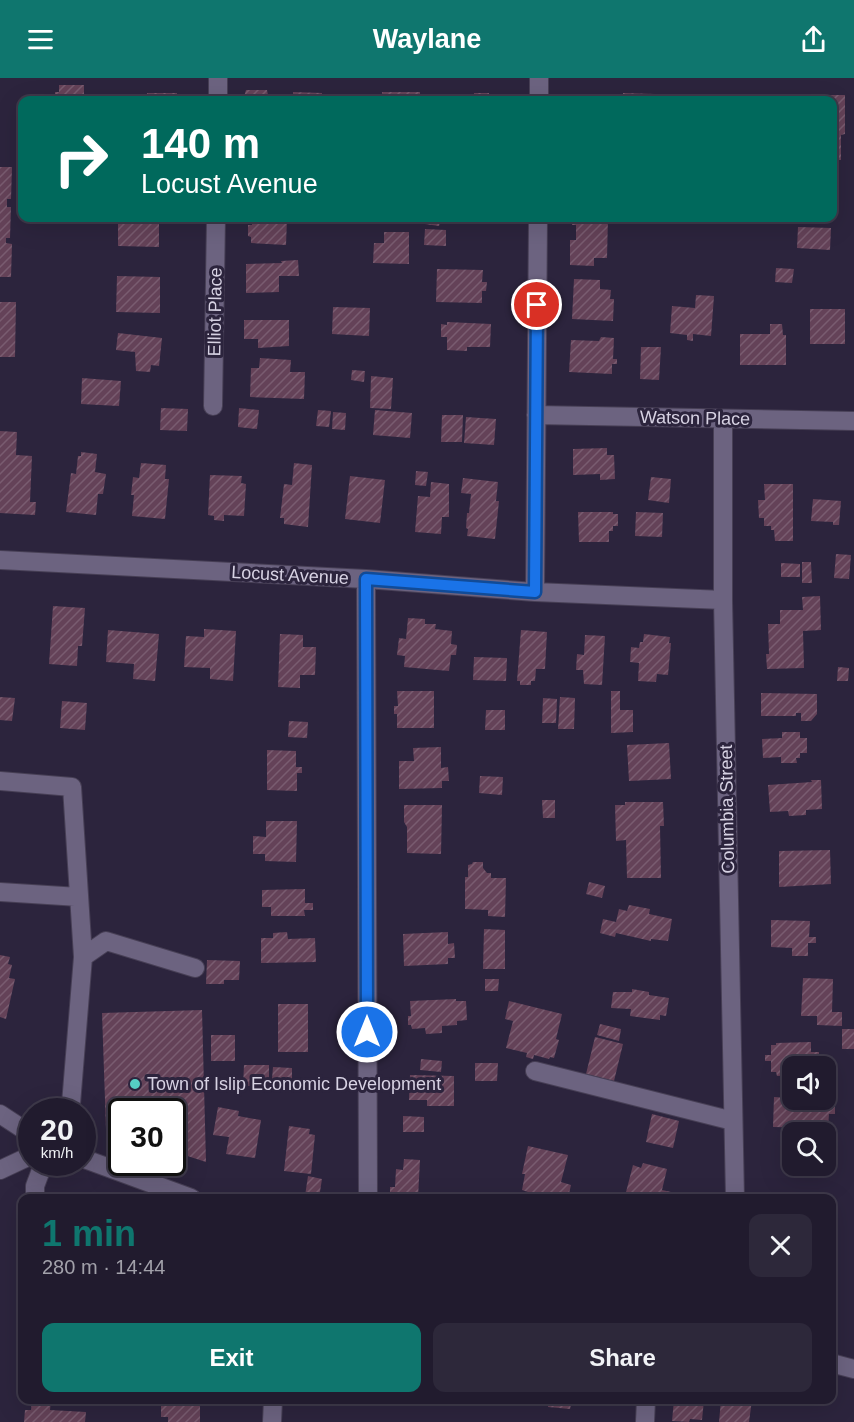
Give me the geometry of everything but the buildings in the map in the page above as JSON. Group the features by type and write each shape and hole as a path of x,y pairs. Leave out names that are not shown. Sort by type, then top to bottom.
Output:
{"street":[{"path":"218,78 218,96"},
{"path":"539,78 539,96"},
{"name":"Elliot Place","path":"213,406 216,222"},
{"path":"535,592 538,222"},
{"name":"Watson Place","path":"536,415 854,421"},
{"name":"Columbia Street","path":"723,419 723,600 735,1194"},
{"name":"Locust Avenue","path":"0,560 366,579 535,592 723,600"},
{"path":"366,579 368,1194"},
{"path":"0,781 72,787 83,957 71,1098"},
{"path":"0,892 79,897"},
{"path":"83,957 106,941 195,969"},
{"path":"535,1071 734,1121"},
{"path":"0,1114 18,1126"},
{"path":"0,1170 18,1162"},
{"path":"96,1163 180,1194"},
{"path":"35,1194 39,1176"},
{"path":"836,1364 854,1369"},
{"path":"272,1422 273,1404"},
{"path":"645,1422 646,1404"}],"place":[{"name":"Town of Islip Economic Development","path":"135,1084"}],"route":[{"path":"367,1032 366,579 535,592 537,305"}]}
